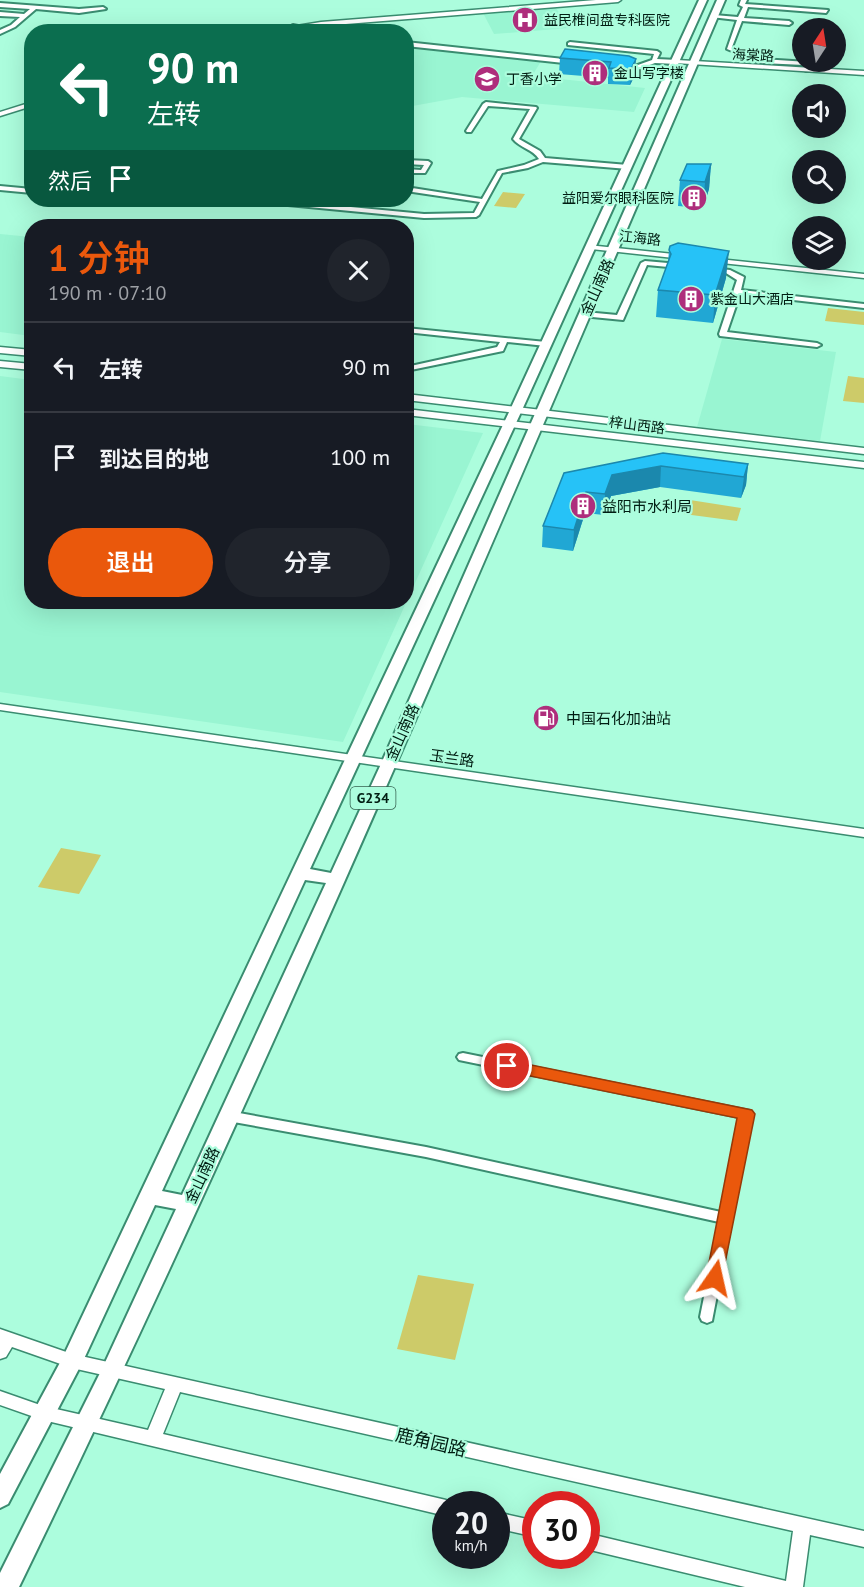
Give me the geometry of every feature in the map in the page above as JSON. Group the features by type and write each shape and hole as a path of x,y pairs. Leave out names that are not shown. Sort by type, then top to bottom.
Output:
{"highway":[{"name":"金山南路","path":"0,1497 72,1361 513,417 677,62 703,0"},
{"name":"金山南路","path":"6,1587 113,1370 388,764 721,0"},
{"path":"300,873 336,879"},
{"path":"149,1196 188,1204"}],"street":[{"path":"329,24 618,0"},
{"path":"0,4 79,11 103,9"},
{"path":"745,4 742,5 826,11"},
{"path":"745,4 729,48 760,61 792,62"},
{"path":"2,29 13,26 36,7"},
{"path":"0,14 25,16"},
{"path":"714,17 789,23"},
{"path":"570,44 657,53 654,61"},
{"path":"414,45 583,63"},
{"path":"615,66 636,68 654,61 677,62"},
{"name":"海棠路","path":"677,62 792,69"},
{"name":"海棠路","path":"836,72 864,74"},
{"path":"469,131 486,104 534,108 516,140 519,144 541,154 542,160"},
{"path":"0,114 24,106"},
{"path":"333,207 447,217 476,215 500,172 526,167 542,160 628,167"},
{"path":"414,162 428,163 423,172 414,171"},
{"path":"0,188 24,190"},
{"path":"414,191 449,198 484,201"},
{"name":"江海路","path":"591,247 864,276"},
{"path":"585,314 620,318 645,263 692,268"},
{"path":"704,269 728,271 738,275 741,279 723,334 817,345"},
{"path":"737,292 864,306"},
{"path":"414,331 546,344"},
{"path":"414,367 500,349 504,340"},
{"path":"0,350 24,352"},
{"path":"0,364 24,366"},
{"name":"梓山西路","path":"414,398 513,417 864,465"},
{"name":"梓山西路","path":"414,412 513,417 864,451"},
{"name":"玉兰路","path":"0,707 864,833"},
{"path":"463,1057 746,1114 707,1317"},
{"path":"228,1116 426,1152 726,1218"},
{"name":"鹿角园路","path":"3,1342 72,1361 864,1539"},
{"path":"153,1439 175,1384"},
{"path":"0,1398 44,1413 432,1505"},
{"path":"794,1587 802,1526"},
{"path":"600,1544 780,1587"}],"shaded area":[{"name":"益民椎间盘专科医院","path":"556,8 569,28 494,34 483,13"},
{"name":"丁香小学","path":"414,48 543,58 532,76 645,88 634,112 462,97 414,106"},
{"path":"503,192 525,194 516,208 494,206"},
{"path":"0,234 24,236 24,335 0,332"},
{"path":"828,308 864,312 864,325 825,321"},
{"path":"722,339 836,352 820,441 697,427"},
{"path":"0,376 24,379 24,609 403,609 343,742 0,692"},
{"path":"848,376 864,378 864,403 843,401"},
{"path":"414,425 483,433 414,585"},
{"path":"690,500 741,508 737,521 684,514"},
{"path":"61,848 101,855 79,894 38,887"},
{"path":"418,1275 474,1284 455,1360 397,1349"}],"building":[{"path":"565,49 629,56 636,59 631,69 609,68 611,62 560,58"},
{"path":"687,164 711,164 705,182 680,180"},
{"path":"678,243 729,251 715,295 658,290 671,254 670,246"},
{"path":"663,453 748,464 744,477 661,466 612,475 605,494 586,492 574,530 543,526 564,473"}],"place":[{"name":"益民椎间盘专科医院","path":"525,20"},
{"name":"金山写字楼","path":"595,73"},
{"name":"丁香小学","path":"487,79"},
{"name":"益阳爱尔眼科医院","path":"694,198"},
{"name":"紫金山大酒店","path":"691,299"},
{"name":"益阳市水利局","path":"583,506"},
{"name":"中国石化加油站","path":"546,718"}],"route":[{"path":"507,1066 746,1114 715,1278"}]}
